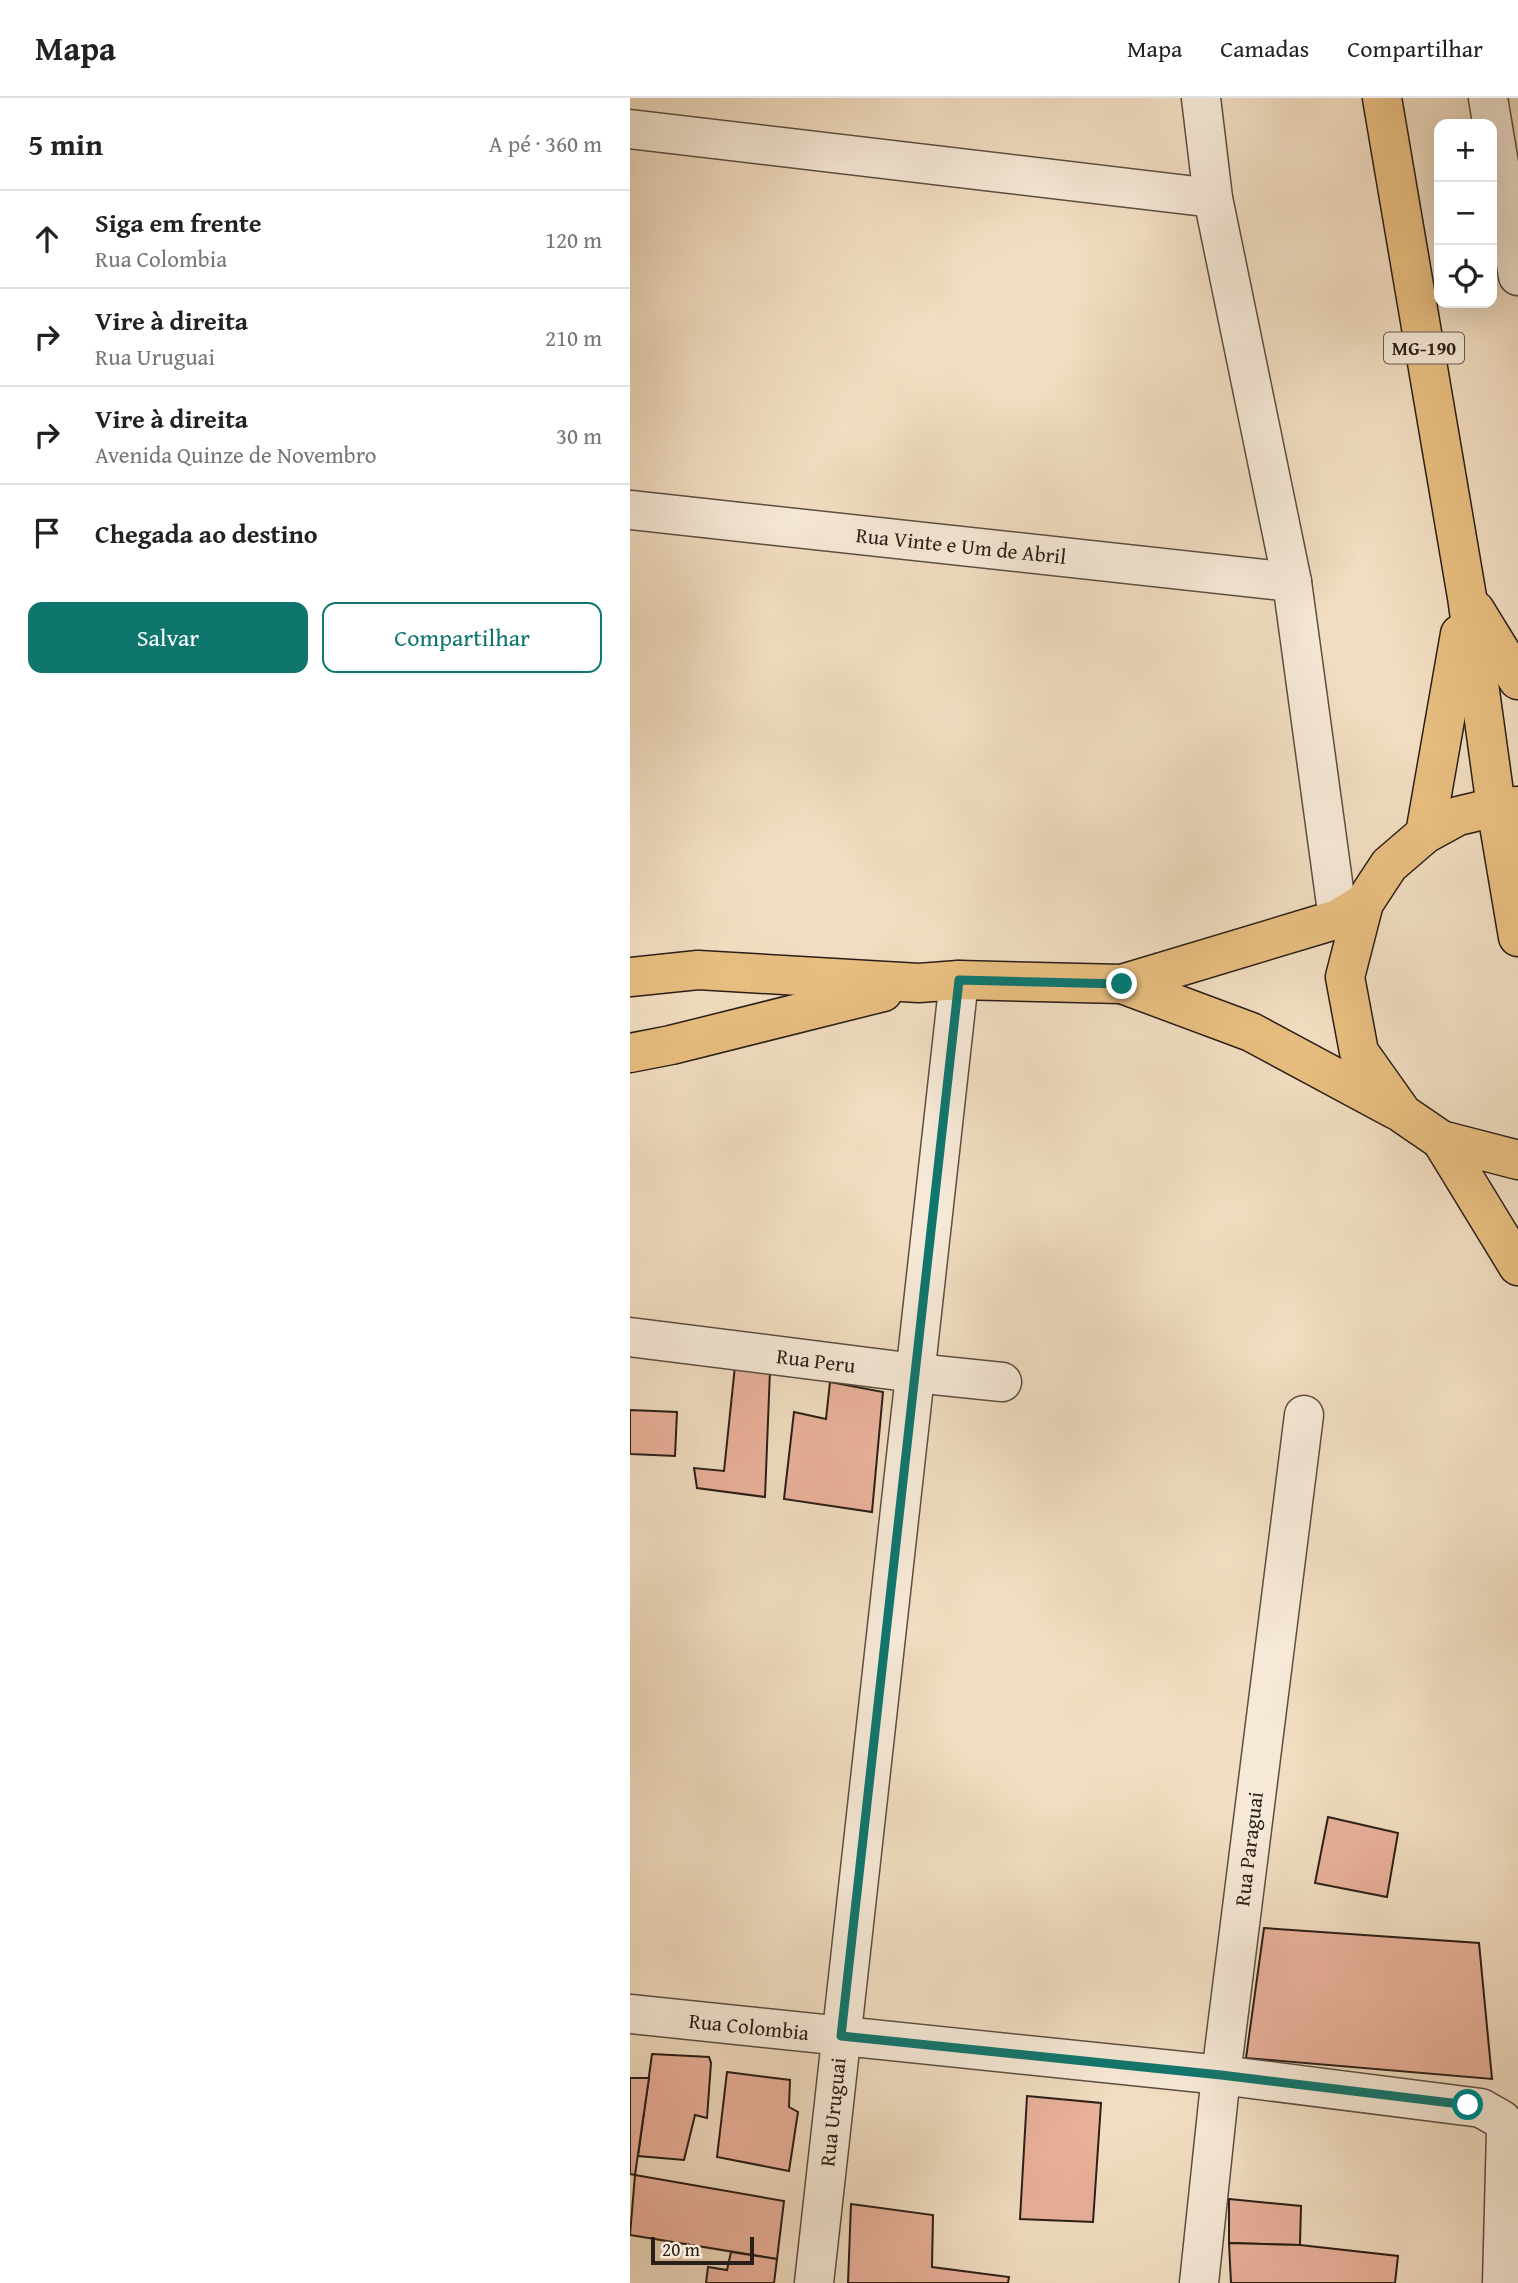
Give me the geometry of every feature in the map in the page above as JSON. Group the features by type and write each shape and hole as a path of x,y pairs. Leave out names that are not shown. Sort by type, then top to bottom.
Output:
{"main road":[{"name":"MG-190","path":"1382,98 1467,597 1507,807 1518,937"},
{"path":"1467,597 1518,680"},
{"path":"1425,834 1467,597"},
{"path":"1122,984 1351,911 1389,865 1425,834 1458,817 1507,807"},
{"path":"1351,911 1345,977 1359,1052 1403,1114"},
{"path":"630,976 698,970 919,983 959,980 1122,984 1251,1032 1403,1114 1441,1140 1518,1160"},
{"path":"630,1053 919,983"},
{"path":"1441,1140 1518,1266"}],"street":[{"path":"1200,98 1213,198 1292,582 1351,911"},
{"path":"1488,98 1518,276"},
{"path":"630,129 1213,198"},
{"name":"Rua Vinte e Um de Abril","path":"630,510 1292,582"},
{"name":"Rua Uruguai","path":"814,2283 959,980"},
{"name":"Rua Peru","path":"630,1337 1002,1382"},
{"name":"Rua Paraguai","path":"1199,2283 1221,2075 1304,1415"},
{"name":"Rua Colombia","path":"630,2014 1221,2075 1481,2108 1502,2120 1506,2131 1502,2283"}],"building":[{"path":"735,1366 770,1370 765,1497 697,1488 694,1468 724,1471"},
{"path":"830,1382 883,1392 872,1512 784,1499 794,1412 826,1419"},
{"path":"630,1410 677,1412 675,1456 630,1454"},
{"path":"1328,1817 1398,1833 1387,1897 1315,1883"},
{"path":"1264,1928 1479,1943 1492,2079 1246,2058"},
{"path":"652,2054 709,2057 711,2063 707,2118 695,2115 684,2160 638,2156"},
{"path":"727,2072 790,2080 789,2107 798,2112 789,2171 717,2157"},
{"path":"630,2078 649,2078 635,2175 630,2174"},
{"path":"1027,2096 1101,2103 1093,2222 1020,2219"},
{"path":"635,2175 784,2201 777,2259 630,2235"},
{"path":"1229,2199 1301,2206 1300,2245 1229,2243"},
{"path":"851,2204 933,2215 932,2267 1009,2277 1008,2283 848,2283"},
{"path":"1229,2243 1300,2245 1398,2256 1395,2283 1231,2283"},
{"path":"731,2252 777,2259 774,2283 706,2283 708,2267 727,2270"}],"route":[{"path":"1122,984 959,980 841,2036 1221,2075 1468,2105"}]}
